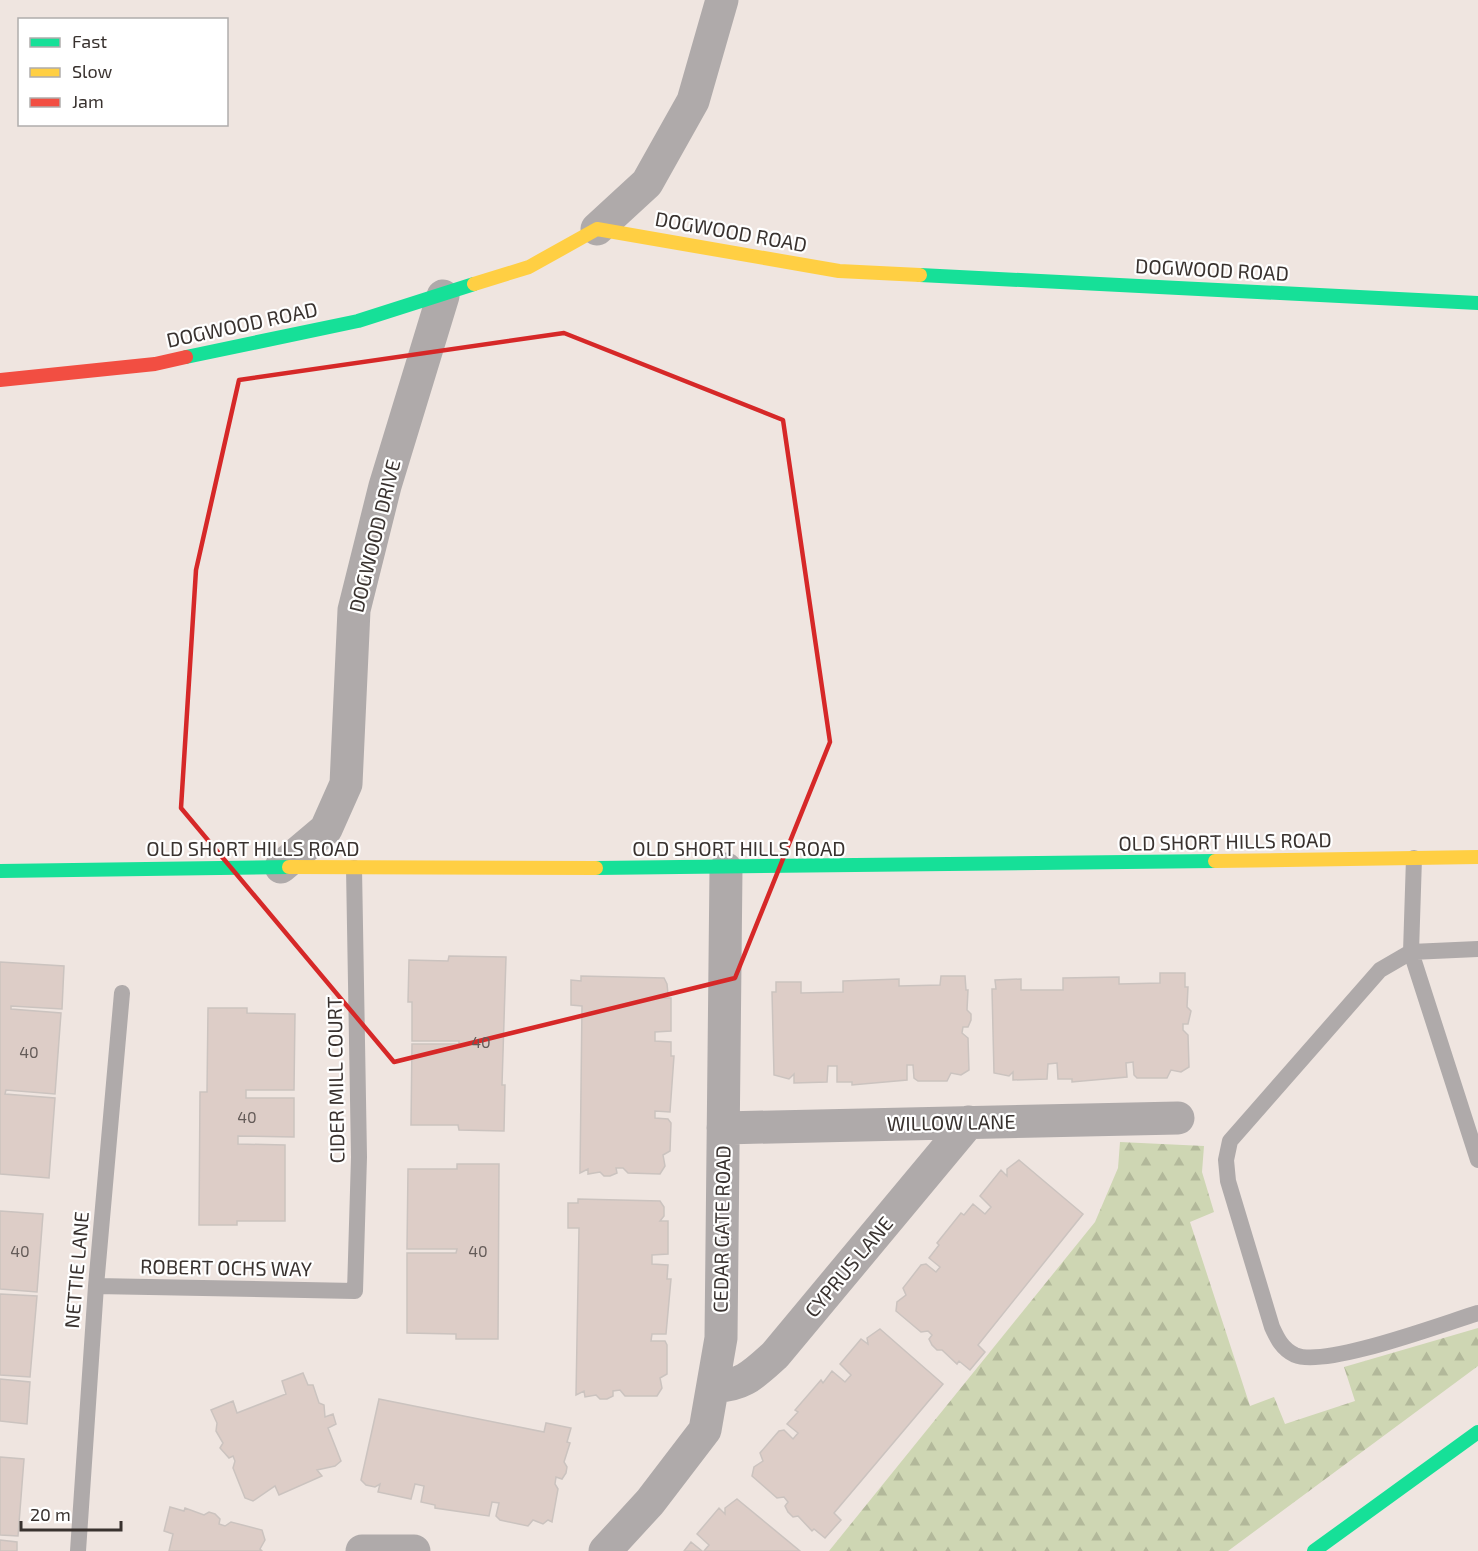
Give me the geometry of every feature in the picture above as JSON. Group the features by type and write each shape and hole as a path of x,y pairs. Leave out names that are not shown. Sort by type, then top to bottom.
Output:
{"street":[{"path":"597,229 647,183 693,101 722,0"},
{"name":"DOGWOOD ROAD","path":"0,380 155,364 358,321 529,267 597,229 839,271 1478,303"},
{"name":"DOGWOOD DRIVE","path":"282,867 326,829 346,784 354,610 385,486 442,296"},
{"name":"OLD SHORT HILLS ROAD","path":"0,871 282,867 726,870 1478,857"},
{"name":"CEDAR GATE ROAD","path":"605,1551 650,1502 705,1430 713,1386 721,1338 726,870"},
{"name":"WILLOW LANE","path":"723,1128 1178,1118"},
{"name":"CYPRUS LANE","path":"713,1386 731,1387 750,1377 776,1355 969,1122"},
{"path":"1314,1551 1478,1432"},
{"path":"362,1551 414,1551"}],"lane":[{"path":"1414,858 1411,952 1478,1160"},
{"name":"CIDER MILL COURT","path":"354,868 358,1157 355,1291"},
{"path":"1478,949 1411,952 1380,970 1230,1141 1226,1160 1228,1181 1272,1327 1281,1345 1294,1355 1311,1358 1344,1353 1478,1313"},
{"name":"NETTIE LANE","path":"78,1551 96,1286 122,993"},
{"name":"ROBERT OCHS WAY","path":"96,1286 355,1291"}],"highlighted area":[{"path":"564,333 783,420 830,742 735,978 394,1062 181,808 196,570 239,380"}],"green space":[{"path":"1120,1142 1204,1146 1202,1172 1214,1212 1190,1222 1250,1406 1274,1397 1285,1424 1355,1401 1344,1367 1478,1328 1478,1366 1228,1551 829,1551 1095,1222 1118,1168"}],"building":[{"path":"449,956 506,957 502,1085 505,1085 504,1131 459,1130 458,1125 411,1125 412,1044 459,1044 459,1041 412,1041 412,1002 408,1002 409,960 448,961"},
{"path":"0,962 64,966 62,1009 11,1006 11,1009 61,1013 55,1094 6,1090 5,1094 55,1098 49,1178 0,1174"},
{"path":"1160,973 1185,973 1185,987 1188,987 1187,1007 1191,1011 1188,1024 1183,1024 1183,1030 1188,1035 1189,1067 1181,1072 1171,1070 1167,1078 1137,1078 1134,1075 1133,1062 1126,1063 1127,1077 1072,1082 1072,1079 1058,1079 1057,1063 1048,1064 1047,1079 1013,1080 1013,1072 1009,1076 994,1073 992,989 996,989 995,980 1021,979 1021,990 1063,990 1063,978 1119,977 1119,984 1160,983"},
{"path":"581,976 664,978 667,984 668,994 663,998 671,998 671,1031 655,1032 655,1041 671,1042 671,1056 674,1056 670,1112 655,1111 655,1118 668,1119 671,1123 670,1151 663,1155 665,1166 660,1174 628,1173 623,1168 616,1168 617,1173 610,1176 604,1176 600,1172 588,1174 588,1169 580,1173 582,1006 571,1005 571,980 581,981"},
{"path":"941,976 965,976 966,990 968,990 967,1010 971,1014 971,1020 968,1027 963,1027 962,1033 968,1038 969,1070 961,1075 951,1073 947,1081 918,1081 914,1078 913,1065 907,1065 907,1080 852,1085 852,1082 837,1082 837,1066 828,1066 827,1082 794,1083 794,1074 789,1079 774,1075 772,992 776,992 776,982 801,982 801,993 843,992 843,981 899,979 899,986 940,985"},
{"path":"208,1008 247,1008 247,1013 295,1014 294,1090 246,1090 246,1098 294,1098 294,1137 238,1136 238,1144 285,1145 285,1221 237,1221 237,1225 199,1225 200,1092 207,1092"},
{"path":"1019,1160 1083,1214 978,1345 985,1352 970,1370 959,1361 957,1364 942,1350 937,1350 929,1339 932,1335 928,1331 921,1332 896,1311 897,1302 906,1295 903,1288 921,1265 926,1264 936,1272 940,1267 929,1258 939,1245 937,1243 961,1213 964,1215 973,1204 985,1214 991,1207 980,1196 1001,1170 1007,1176 1007,1169"},
{"path":"457,1164 499,1164 498,1339 456,1339 456,1334 407,1333 407,1253 456,1253 457,1249 407,1249 408,1169 457,1169"},
{"path":"578,1199 660,1201 664,1207 664,1216 660,1221 668,1221 668,1254 652,1255 652,1264 668,1265 667,1279 671,1279 666,1334 652,1334 651,1341 665,1341 667,1345 667,1374 660,1378 662,1388 657,1396 625,1396 620,1390 613,1391 613,1396 607,1399 600,1399 596,1395 585,1397 584,1391 576,1395 579,1228 568,1228 568,1203 578,1203"},
{"path":"0,1211 43,1214 37,1292 0,1289"},
{"path":"0,1294 37,1296 30,1377 0,1375"},
{"path":"880,1329 943,1384 834,1513 841,1520 825,1538 814,1529 812,1531 798,1516 793,1517 788,1512 785,1506 788,1502 784,1497 777,1498 752,1476 754,1467 763,1461 760,1453 779,1431 784,1430 793,1439 798,1433 787,1424 798,1412 795,1410 832,1371 845,1382 851,1375 840,1364 861,1339 868,1344 867,1338"},
{"path":"303,1373 308,1385 313,1385 319,1403 324,1405 325,1417 333,1414 336,1424 328,1428 341,1461 335,1466 317,1470 322,1476 279,1495 275,1486 253,1501 245,1498 233,1468 235,1461 233,1456 229,1458 220,1448 223,1443 216,1431 217,1423 211,1410 233,1401 237,1413 286,1394 282,1381"},
{"path":"0,1379 30,1382 27,1424 0,1421"},
{"path":"379,1399 544,1432 546,1423 571,1428 567,1442 570,1443 564,1462 567,1467 566,1473 562,1479 556,1477 555,1484 558,1489 552,1522 548,1520 543,1524 533,1520 528,1526 500,1520 496,1516 499,1503 492,1502 489,1516 435,1508 435,1505 421,1502 424,1486 415,1484 411,1499 378,1492 380,1484 375,1487 366,1485 361,1480"},
{"path":"0,1457 24,1459 18,1536 0,1535"},
{"path":"737,1499 800,1551 704,1551 709,1545 697,1534 719,1508 725,1514 725,1508"},
{"path":"170,1507 184,1511 185,1508 204,1515 209,1512 215,1514 220,1519 219,1524 225,1526 231,1522 262,1530 265,1540 260,1549 262,1551 169,1551 173,1534 164,1531"},
{"path":"0,1540 17,1542 17,1551 0,1551"},
{"path":"691,1542 702,1551 684,1551"}],"traffic: fast":[{"path":"920,275 1478,303"},
{"path":"186,357 358,321 474,284"},
{"path":"596,868 1215,861"},
{"path":"0,871 289,867"},
{"path":"1314,1551 1478,1432"}],"traffic: slow":[{"path":"474,284 529,267 597,229 839,271 920,275"},
{"path":"1215,861 1478,857"},
{"path":"289,867 596,868"}],"traffic: jam":[{"path":"0,380 155,364 186,357"}]}
